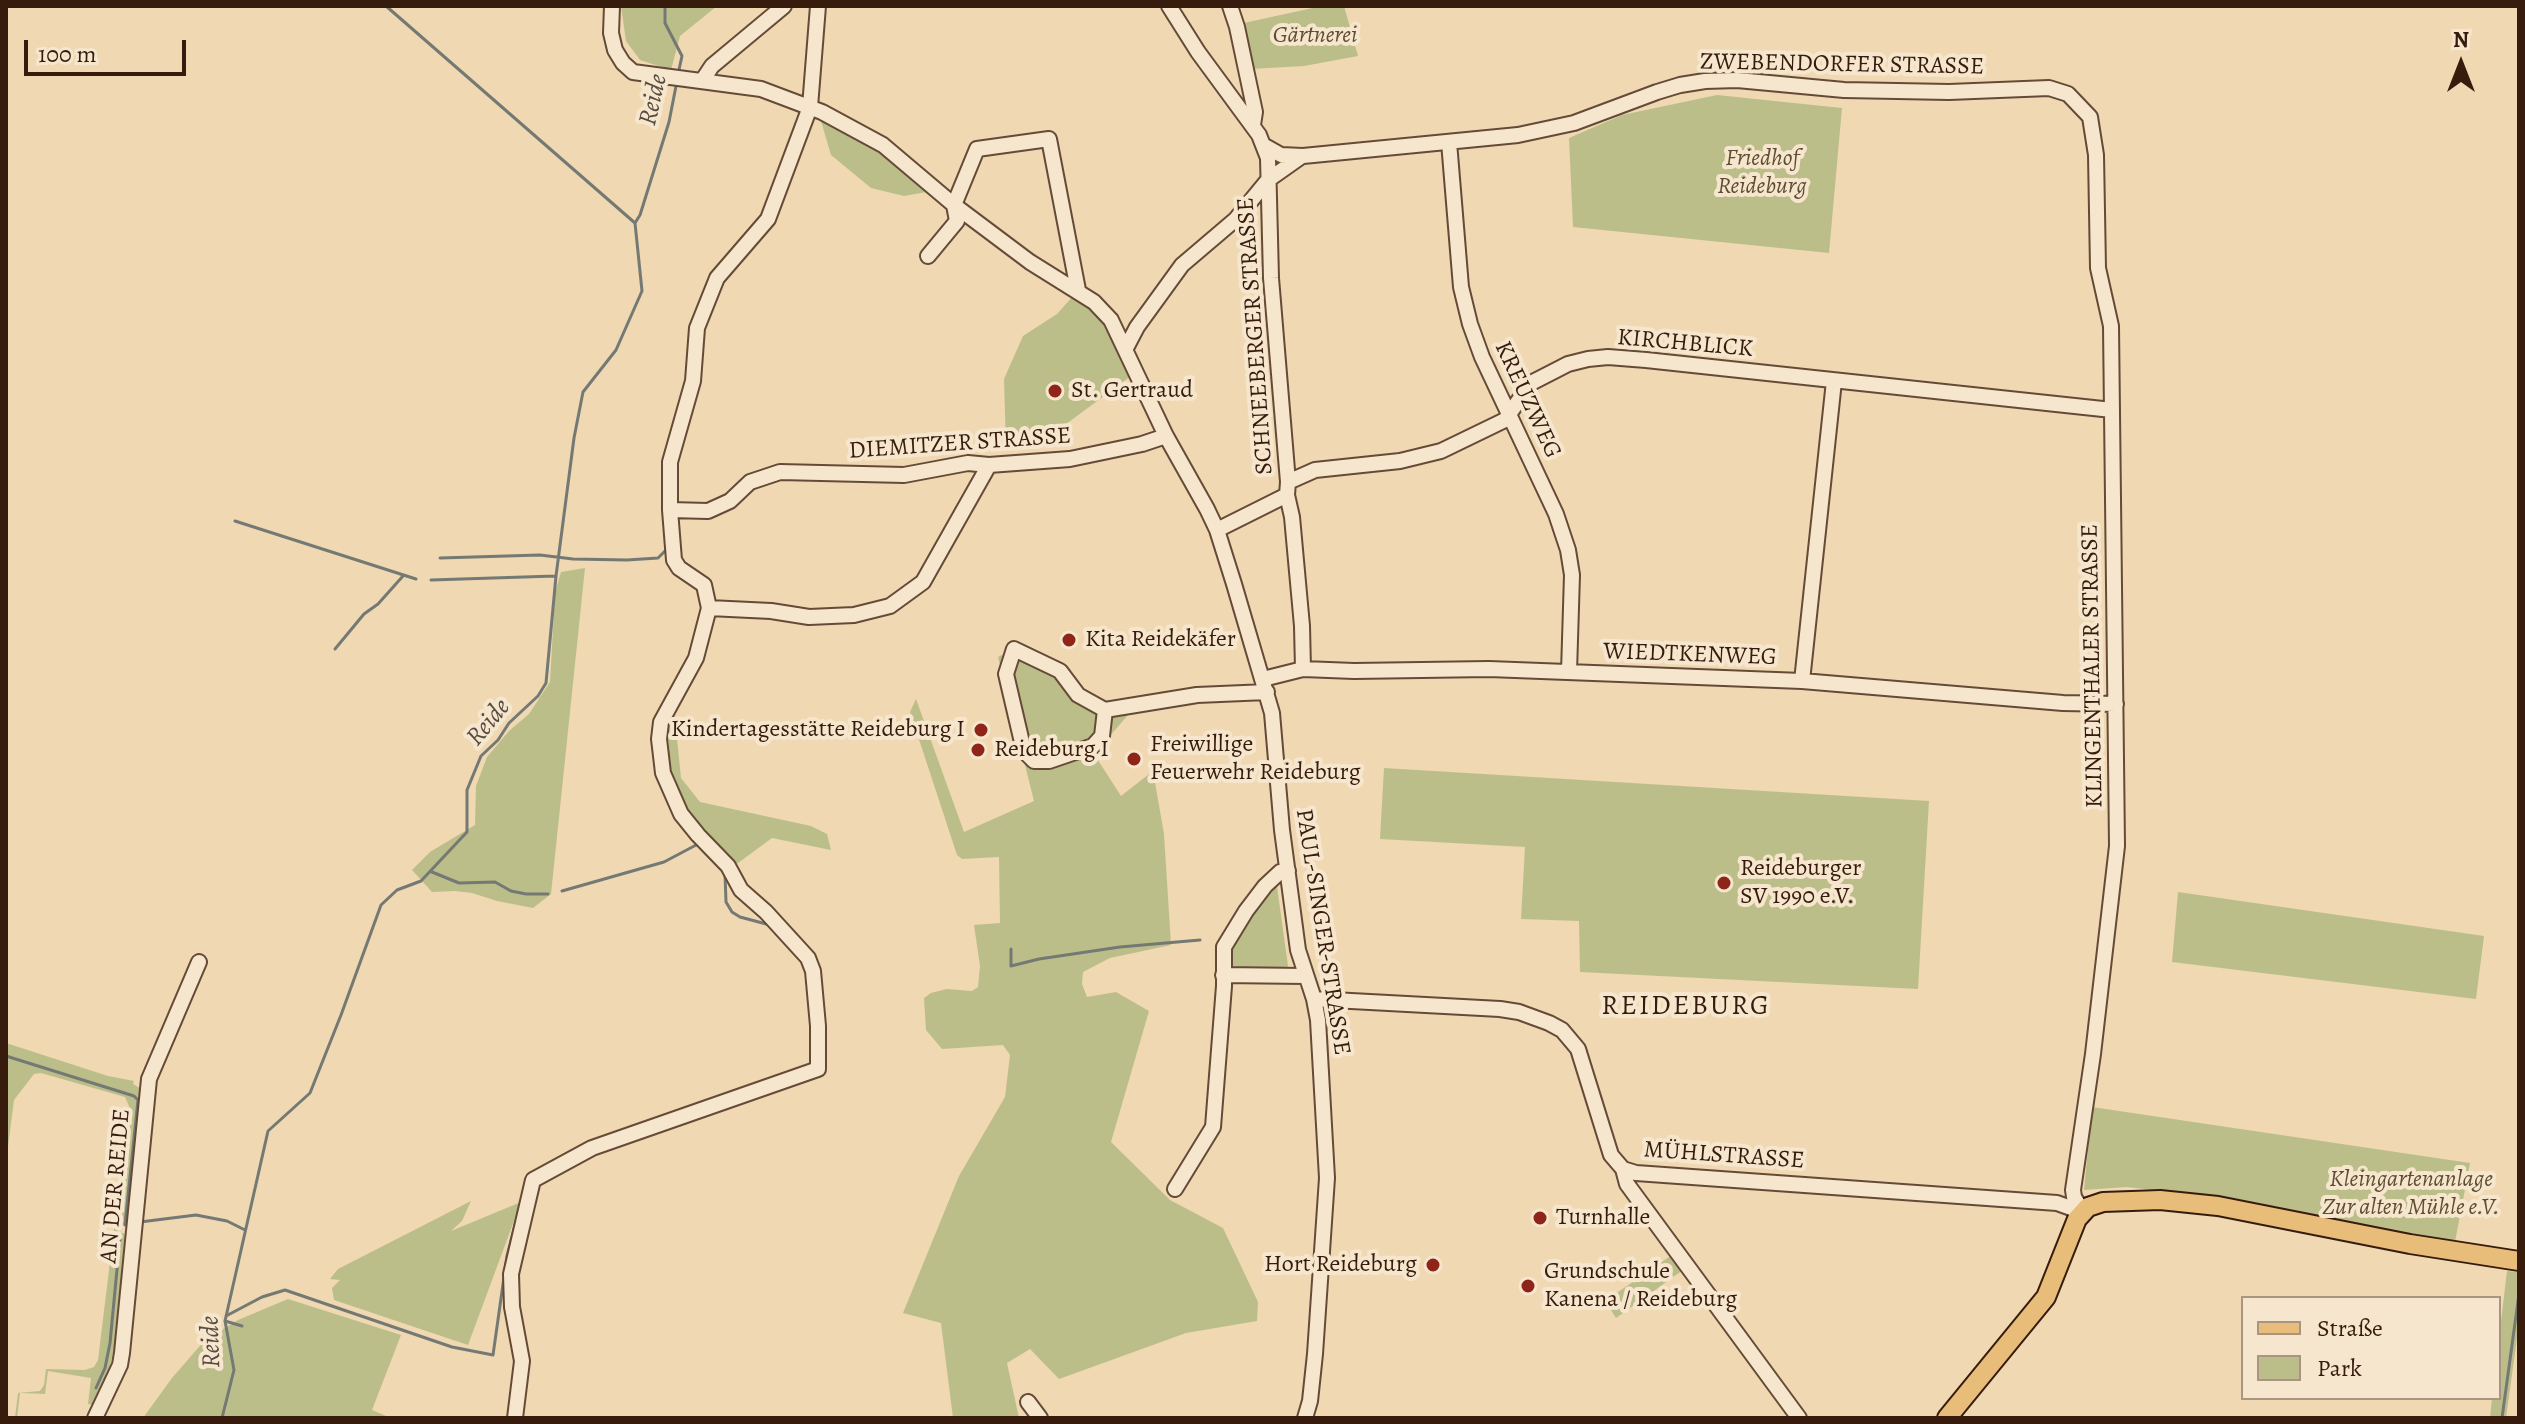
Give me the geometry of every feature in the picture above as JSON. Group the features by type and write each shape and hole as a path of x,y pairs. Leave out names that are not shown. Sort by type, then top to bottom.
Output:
{"main road":[{"path":"1947,1418 2039,1308 2051,1288 2073,1227 2074,1204 2117,1200 2190,1202 2410,1244 2519,1261"}],"street":[{"name":"PAUL-SINGER-STRASSE","path":"612,6 611,33 615,50 633,72 761,89 810,107 883,145 954,205 1030,262 1094,302 1111,320 1166,436 1217,530 1265,685 1275,733 1298,950 1318,1020 1327,1178 1315,1354 1305,1418"},
{"path":"688,80 712,66 784,6"},
{"path":"727,608 704,585 679,568 674,560 670,462 693,381 697,328 717,278 768,219 810,107 818,6"},
{"path":"1169,6 1198,52 1253,125"},
{"name":"SCHNEEBERGER STRASSE","path":"1230,6 1255,112 1253,125 1268,158 1271,278 1303,669"},
{"name":"ZWEBENDORFER STRASSE","path":"1265,146 1281,155 1303,156 1553,129 1618,109 1657,92 1705,81 1737,80 1844,90 1949,92 2049,88 2068,94 2090,117"},
{"name":"KLINGENTHALER STRASSE","path":"2074,1204 2117,846 2111,326 2098,268 2096,155 2090,117"},
{"path":"928,256 957,221 954,205 977,149 1049,139 1078,290"},
{"name":"KREUZWEG","path":"1449,142 1463,299 1482,357 1556,514 1568,550 1572,575 1569,672"},
{"name":"ZWEBENDORFER STRASSE","path":"1126,348 1152,305 1182,265 1236,219 1268,180 1303,156"},
{"name":"KIRCHBLICK","path":"1288,489 1301,475 1329,468 1421,457 1460,442 1505,420 1531,383 1568,364 1608,357 2112,410"},
{"path":"1802,681 1834,381"},
{"name":"DIEMITZER STRASSE","path":"670,510 708,511 730,501 750,482 780,472 904,475 968,463 989,465 1070,459 1166,436"},
{"path":"709,608 809,617 854,615 890,606 923,582 989,465"},
{"path":"1217,530 1288,489"},
{"path":"515,1418 522,1361 512,1307 511,1274 533,1180 592,1148 818,1069 818,1026 813,971 808,958 741,890 728,866 681,814 663,773 659,739 661,722 696,658 709,608 704,585"},
{"path":"1105,710 1102,736 1093,746 1049,761 1034,761 1024,751 1006,674 1014,649 1060,671 1078,695 1105,710 1265,685"},
{"name":"WIEDTKENWEG","path":"1265,685 1303,669 1489,669 1802,681 2063,703 2116,704"},
{"path":"1175,1189 1213,1127 1224,947 1265,886 1280,872 1288,871"},
{"name":"AN DER REIDE","path":"95,1418 120,1365 122,1353 149,1079 199,962"},
{"path":"1223,975 1305,976"},
{"name":"MÜHLSTRASSE","path":"1314,999 1500,1009 1519,1012 1562,1030 1578,1049 1611,1155 1623,1169 1636,1173 2074,1204"},
{"path":"1623,1169 1627,1184 1799,1418"},
{"path":"1028,1402 1040,1418"}],"green space":[{"path":"621,6 717,6 680,36 671,70 640,60 626,41"},
{"name":"Gärtnerei","path":"1322,6 1344,6 1358,56 1304,66 1251,69 1239,24"},
{"name":"Friedhof Reideburg","path":"1717,95 1842,108 1829,253 1573,227 1569,138 1622,115"},
{"path":"832,119 881,151 932,191 904,196 871,188 831,155 821,121"},
{"path":"1073,296 1104,322 1131,376 1054,433 1006,447 1004,379 1023,336 1057,314"},
{"path":"585,568 551,894 533,908 472,893 432,892 412,870 430,852 475,825 476,786 487,757 509,731 529,714 550,682 555,593 561,572"},
{"path":"1014,649 1060,671 1096,713 1135,707 1094,754 1121,796 1153,771 1164,834 1171,945 1110,958 1083,972 1082,984 1087,997 1116,992 1149,1011 1111,1142 1170,1200 1223,1228 1258,1302 1257,1321 1186,1333 1059,1379 1030,1349 1007,1363 1019,1418 953,1418 941,1323 903,1313 959,1176 1005,1097 1010,1055 1003,1045 942,1049 926,1030 924,998 947,989 972,991 978,987 980,966 974,925 1000,923 999,857 962,859 957,855 910,712 916,699 964,832 1034,801 998,657"},
{"path":"674,709 681,778 700,802 811,826 827,834 831,850 772,838 734,866 684,811 667,769 667,719"},
{"name":"Reideburger SV 1990 e.V.","path":"1384,768 1929,801 1918,989 1580,972 1579,921 1521,919 1525,847 1380,839"},
{"path":"1276,879 1288,966 1285,969 1235,968 1231,963 1229,945"},
{"path":"2178,892 2484,936 2476,999 2172,962"},
{"path":"6,1043 108,1076 134,1081 133,1084 143,1090 128,1226 119,1224 118,1232 126,1234 116,1341 108,1374 94,1405 88,1404 91,1378 48,1371 45,1394 20,1393 17,1418 18,1393 40,1391 46,1369 85,1370 94,1367 98,1360 129,1106 125,1097 41,1073 34,1074 14,1100 6,1162"},
{"name":"Kleingartenanlage Zur alten Mühle e.V.","path":"2092,1107 2470,1163 2455,1242 2224,1198 2127,1187 2084,1190"},
{"path":"471,1201 462,1221 451,1231 521,1202 468,1345 334,1300 332,1288 340,1280 330,1279 338,1269"},
{"path":"1672,1255 1683,1270 1616,1318 1605,1301"},
{"path":"2507,1271 2519,1272 2519,1324 2506,1418 2490,1418 2492,1400 2501,1400 2501,1321"},
{"path":"288,1299 401,1335 372,1410 391,1418 143,1418 205,1340 238,1320"}],"waterway":[{"path":"386,6 635,223"},
{"name":"Reide","path":"665,6 665,23 682,56 678,74"},
{"name":"Reide","path":"222,1418 234,1370 225,1321 268,1131 310,1093 381,905 397,890 421,881 467,832 467,790 481,756 498,740 509,723 538,696 546,683 556,576 583,392 616,350 642,291 635,223 669,122 677,81"},
{"path":"235,521 416,579"},
{"name":"Reide","path":"440,558 540,555 627,560 658,558 667,549"},
{"path":"335,649 364,614 378,604 403,576"},
{"path":"431,580 555,576"},
{"path":"562,891 664,862 698,844"},
{"path":"432,872 459,883 495,882 511,891 548,894"},
{"path":"725,874 726,902 732,912 770,925"},
{"path":"1011,949 1011,966 1120,947 1200,940"},
{"path":"6,1056 134,1096 138,1100 125,1225"},
{"path":"226,1316 262,1297 285,1290 452,1347 493,1355 507,1256 521,1202"},
{"path":"140,1222 196,1215 227,1221 245,1230"},
{"path":"96,1388 105,1368 110,1343 120,1238"},
{"path":"2502,1418 2519,1294"},
{"path":"225,1321 242,1326"}],"place":[{"name":"St. Gertraud","path":"1055,391"},
{"name":"Kita Reidekäfer","path":"1069,640"},
{"name":"Kindertagesstätte Reideburg I","path":"981,730"},
{"name":"Reideburg I","path":"978,750"},
{"name":"Freiwillige Feuerwehr Reideburg","path":"1134,759"},
{"name":"Reideburger SV 1990 e.V.","path":"1724,883"},
{"name":"Turnhalle","path":"1540,1218"},
{"name":"Hort Reideburg","path":"1433,1265"},
{"name":"Grundschule Kanena / Reideburg","path":"1528,1286"}],"district":[{"name":"REIDEBURG","path":"1686,1007"}]}
